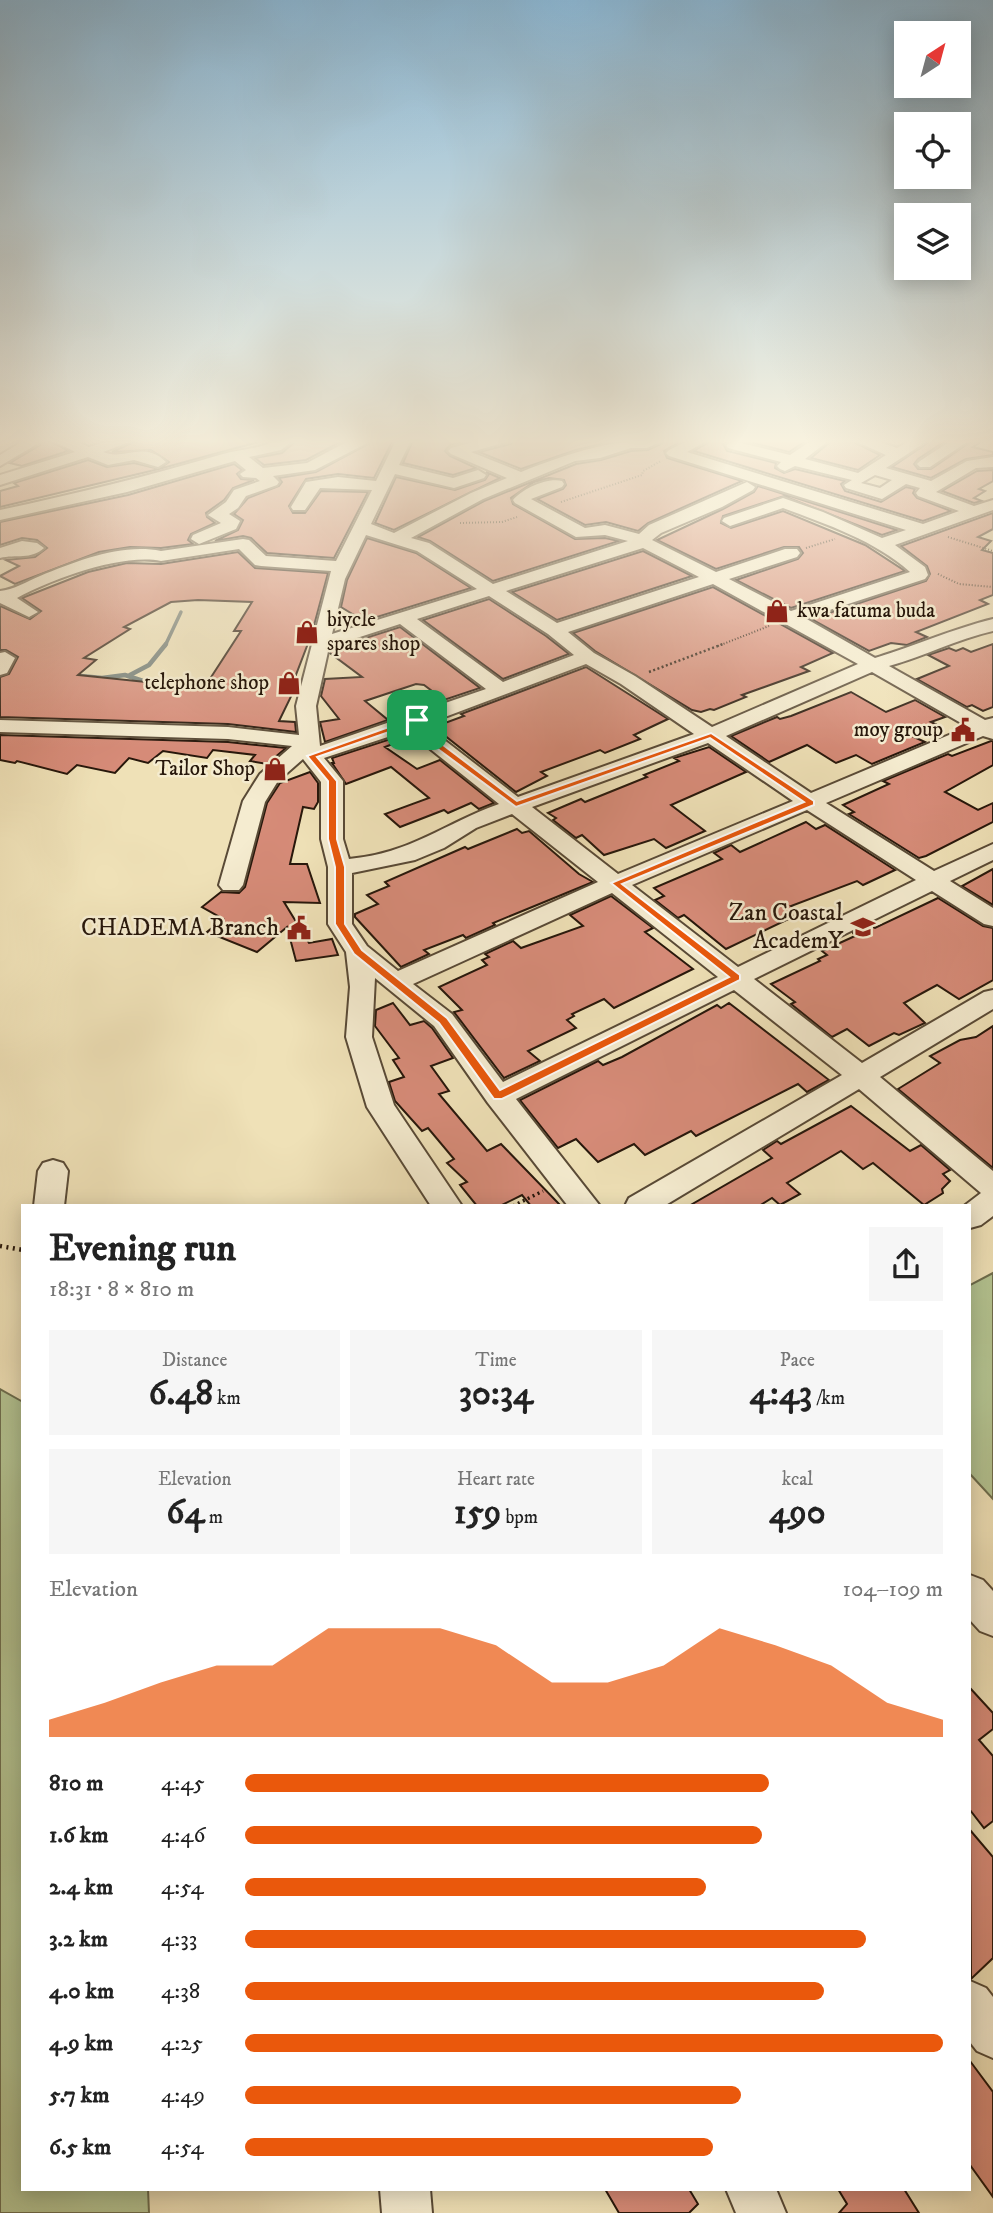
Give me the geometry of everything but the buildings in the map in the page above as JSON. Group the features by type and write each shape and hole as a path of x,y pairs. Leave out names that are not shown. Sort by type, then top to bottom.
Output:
{"street":[{"path":"355,541 336,579 306,706 310,749 332,781 332,839 340,867 340,924 358,952 443,1020 498,1096 578,1197"},
{"path":"404,541 423,547 555,630 587,657 628,680 811,803 993,919"},
{"path":"323,643 642,541"},
{"path":"644,541 790,617 870,665 990,728"},
{"path":"790,617 919,575 919,571 900,554 875,541"},
{"path":"881,544 888,541"},
{"path":"3,597 74,570 128,555 154,552 161,556 240,544 261,561 345,561"},
{"path":"555,630 791,553"},
{"path":"3,597 29,612"},
{"path":"403,618 501,690"},
{"path":"340,867 387,863 437,844 467,823 711,735 870,665 920,650 963,632 993,625"},
{"path":"231,885 254,801 265,788 268,779 310,749 417,720 587,657"},
{"path":"417,720 426,736 860,1075 993,1187"},
{"path":"0,726 215,732 310,749"},
{"path":"395,982 616,883 990,728"},
{"path":"498,1096 993,851"},
{"path":"358,952 363,987 359,1037 381,1107 446,1204"},
{"path":"643,1204 993,998"},
{"path":"49,1204 53,1171"},
{"path":"971,1216 993,1200"},
{"path":"971,1594 993,1618"},
{"path":"971,2005 993,2035"},
{"path":"405,2191 407,2213"},
{"path":"752,2191 761,2213"}],"path":[{"path":"791,553 826,541"},
{"path":"962,541 993,551"},
{"path":"919,571 931,571 958,584 993,587"},
{"path":"628,680 790,617"},
{"path":"517,1204 557,1183 578,1197"},
{"path":"0,1246 21,1250"}],"green space":[{"path":"993,1273 993,1499 971,1475 971,1284"},
{"path":"0,1389 21,1401 21,2191 148,2191 149,2213 0,2213"}],"waterway":[{"path":"166,644 181,612"},
{"path":"130,675 149,665 166,644"},
{"path":"70,675 102,678 125,675 146,682 158,681"}],"place":[{"name":"kwa fatuma buda","path":"777,611"},
{"name":"biycle spares shop","path":"307,632"},
{"name":"telephone shop","path":"289,683"},
{"name":"moy group","path":"963,730"},
{"name":"Tailor Shop","path":"275,769"},
{"name":"Zan Coastal AcademY","path":"863,927"},
{"name":"CHADEMA Branch","path":"299,928"}],"route":[{"path":"417,720 426,736 516,804 711,735 811,803 616,883 736,977 498,1096 443,1020 358,952 340,924 340,867 332,839 332,781 311,756 417,720"}]}
